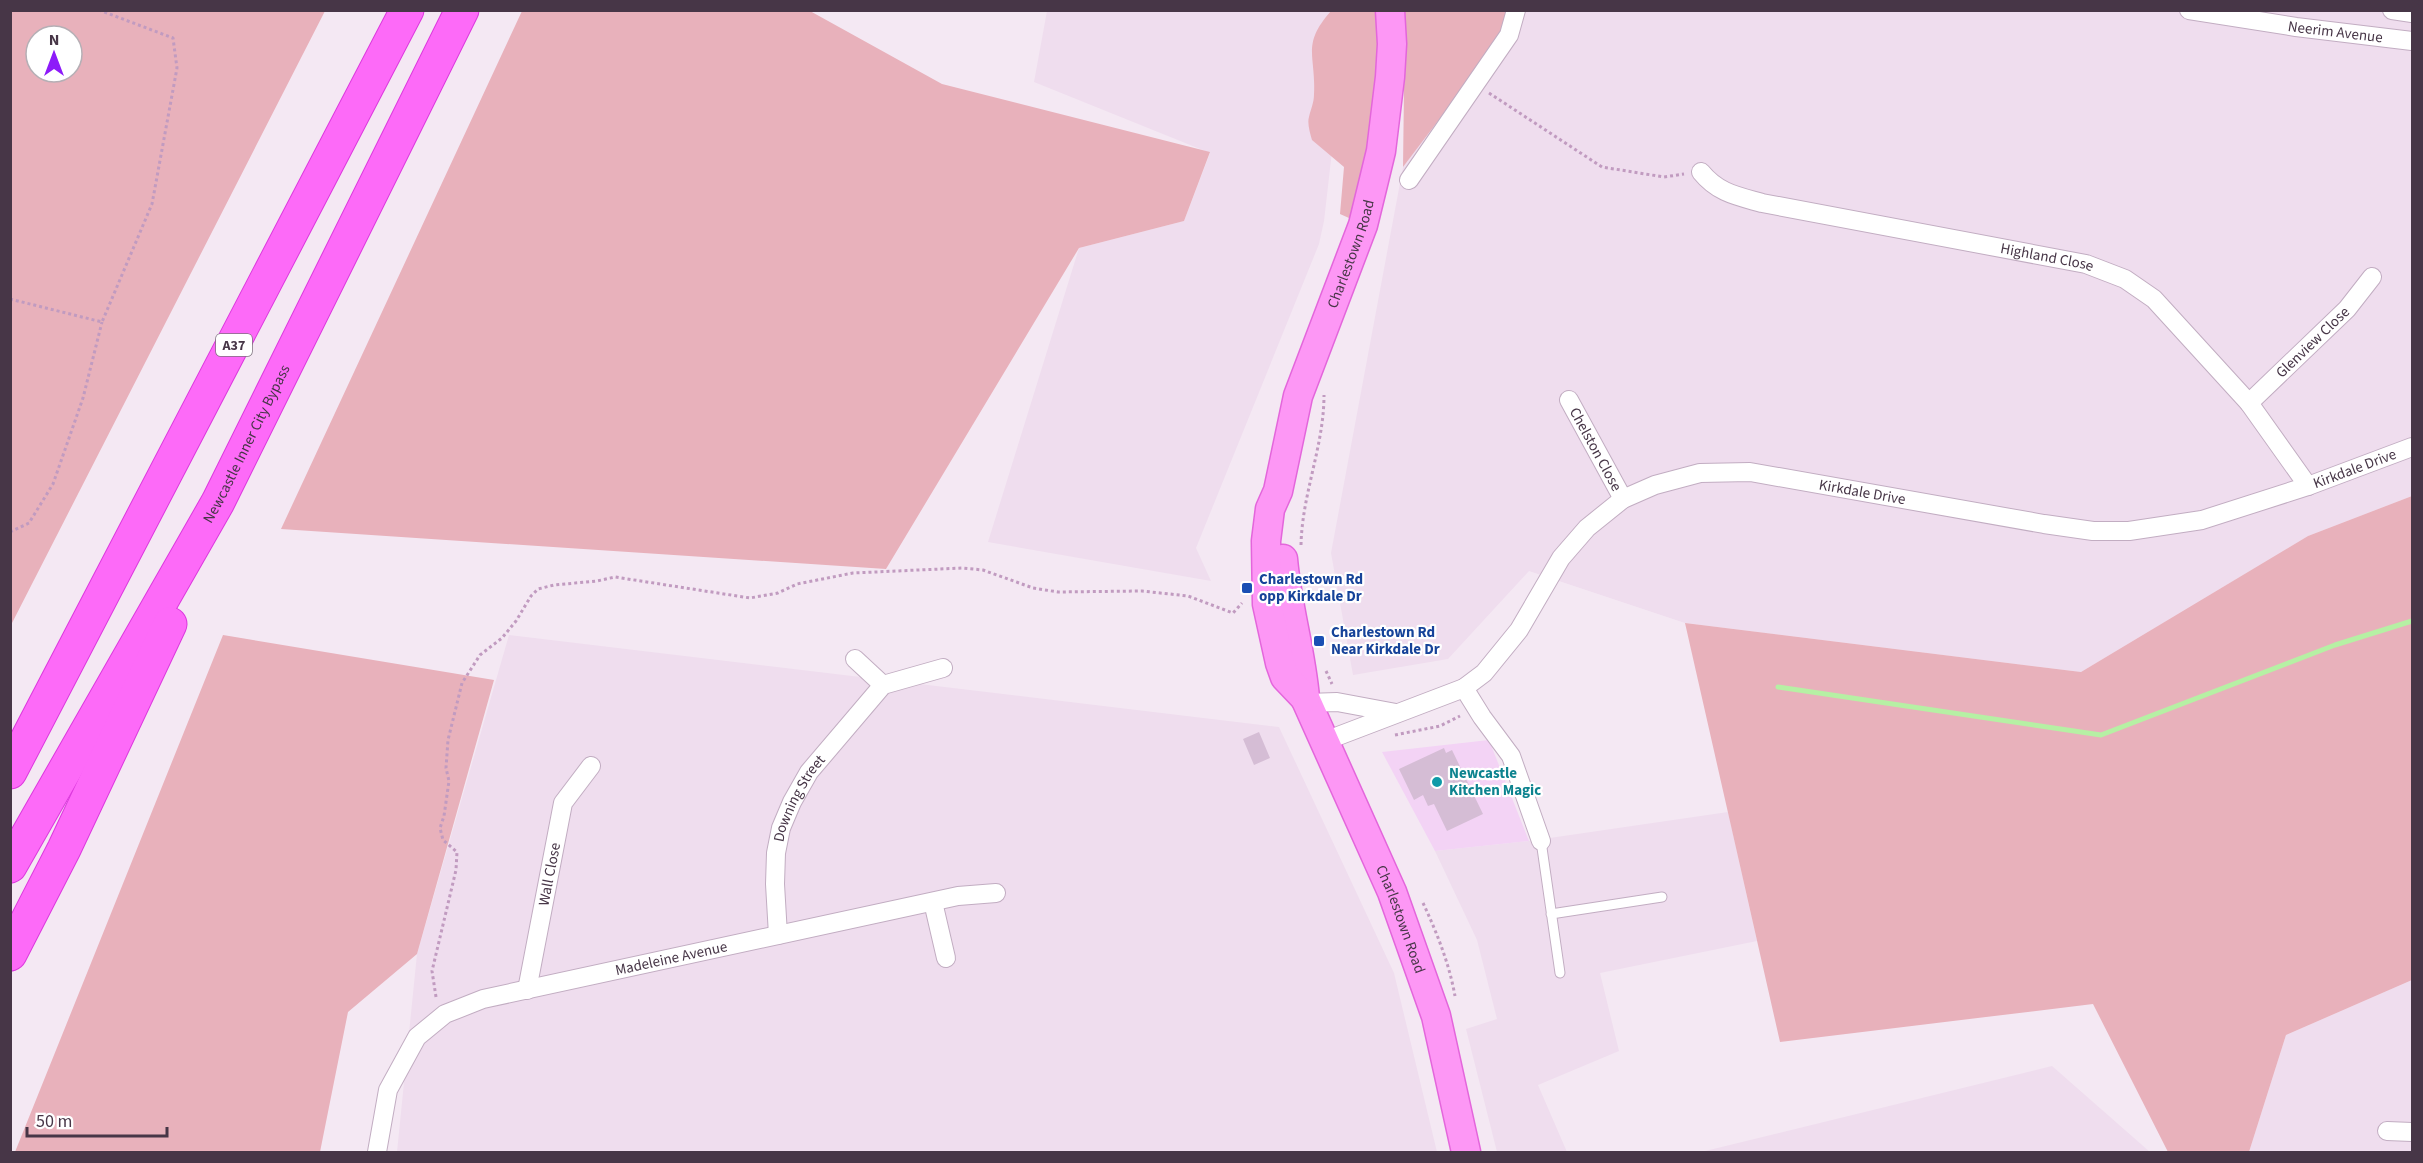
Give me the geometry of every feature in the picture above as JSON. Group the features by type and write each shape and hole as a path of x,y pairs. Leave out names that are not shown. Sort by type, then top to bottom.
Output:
{"highway":[{"name":"A37","path":"10,772 408,10"},
{"name":"Newcastle Inner City Bypass","path":"10,866 218,502 462,10"},
{"path":"10,954 64,849 171,621 218,502"},
{"path":"10,748 60,680"}],"main road":[{"name":"Charlestown Road","path":"1390,10 1392,44 1390,77 1381,151 1362,225 1298,396 1278,491 1270,509 1266,541 1267,604 1285,677 1306,700 1392,892 1436,1016 1466,1152"}],"street":[{"path":"1409,180 1509,35 1516,10"},
{"name":"Neerim Avenue","path":"2189,10 2296,27 2412,41"},
{"name":"Neerim Avenue","path":"2392,10 2412,13"},
{"name":"Highland Close","path":"1701,172 1712,185 1726,192 1762,203 2086,264 2125,279 2154,298 2249,403 2308,486"},
{"name":"Glenview Close","path":"2249,403 2347,309 2372,277"},
{"name":"Chelston Close","path":"1569,400 1623,498"},
{"name":"Kirkdale Drive","path":"1325,741 1464,688 1484,673 1519,630 1561,558 1587,528 1623,498 1655,484 1700,473 1750,472 2044,524 2093,531 2129,531 2202,520 2308,486 2412,447"},
{"path":"855,659 883,685 943,668"},
{"name":"Downing Street","path":"778,935 775,893 776,853 781,828 788,811 809,772 883,685"},
{"path":"1464,688 1511,756 1540,841"},
{"path":"1306,700 1337,702 1398,713"},
{"name":"Wall Close","path":"527,990 563,803 591,766"},
{"name":"Madeleine Avenue","path":"376,1152 388,1090 417,1037 443,1016 483,999 958,896 996,892"},
{"path":"933,902 946,958"},
{"path":"2387,1131 2412,1131"}],"lane":[{"path":"1540,841 1560,973"},
{"path":"1551,914 1662,897"}],"path":[{"path":"10,532 29,523 53,484 83,398 102,322 152,204 177,68 173,38 99,10"},
{"path":"1475,84 1602,167 1664,177 1701,172"},
{"path":"10,299 102,322"},
{"path":"1300,548 1301,526 1323,417 1324,393"},
{"path":"443,1016 437,1001 432,971 456,870 457,852 443,840 440,828 449,781 446,768 448,740 462,683 480,655 502,638 538,589 615,577 750,598 778,593 797,584 853,573 962,568 983,570 1033,588 1058,592 1142,591 1188,596 1233,613 1245,597"},
{"path":"1324,667 1333,685"},
{"path":"1384,736 1407,734 1440,726 1462,715"}],"shaded area":[{"path":"10,11 325,11 11,625"},
{"path":"522,11 810,11 942,84 1210,152 1184,221 1079,248 886,569 281,529"},
{"path":"1047,11 1348,11 1324,221 1319,244 1196,548 1211,581 988,542 1079,248 1184,221 1210,153 1034,82"},
{"path":"1331,11 1380,11 1382,100 1354,215 1349,218 1340,214 1344,167 1312,140 1308,119 1314,97 1313,42 1316,33"},
{"path":"1405,11 1510,11 1514,21 1403,167"},
{"path":"1510,11 2412,11 2412,496 2308,536 2081,672 1685,623 1529,571 1448,659 1353,675 1331,553 1403,167 1513,22"},
{"path":"2412,496 2412,980 2286,1035 2249,1152 2168,1152 2093,1004 1780,1042 1685,623 2081,672 2308,536"},
{"path":"223,635 494,680 417,954 348,1012 320,1152 15,1152"},
{"path":"509,635 1279,727 1394,973 1437,1152 397,1152 417,954"},
{"path":"1489,740 1529,841 1435,851 1382,752"},
{"path":"1728,812 1757,941 1600,973 1619,1051 1538,1085 1567,1152 1497,1152 1466,1029 1497,1019 1477,940 1435,851 1529,841"},
{"path":"2412,980 2412,1152 2249,1152 2286,1035"},
{"path":"2052,1066 2150,1152 1701,1152"}],"building":[{"path":"1259,732 1270,758 1254,765 1243,739"},
{"name":"Newcastle Kitchen Magic","path":"1444,748 1446,753 1452,750 1483,814 1447,831 1434,804 1428,806 1423,795 1414,800 1399,769"}],"waterway":[{"path":"1778,687 2101,735 2335,645 2412,621"}],"place":[{"name":"Charlestown Rd opp Kirkdale Dr","path":"1247,588"},
{"name":"Charlestown Rd Near Kirkdale Dr","path":"1319,641"},
{"name":"Newcastle Kitchen Magic","path":"1437,782"}]}
